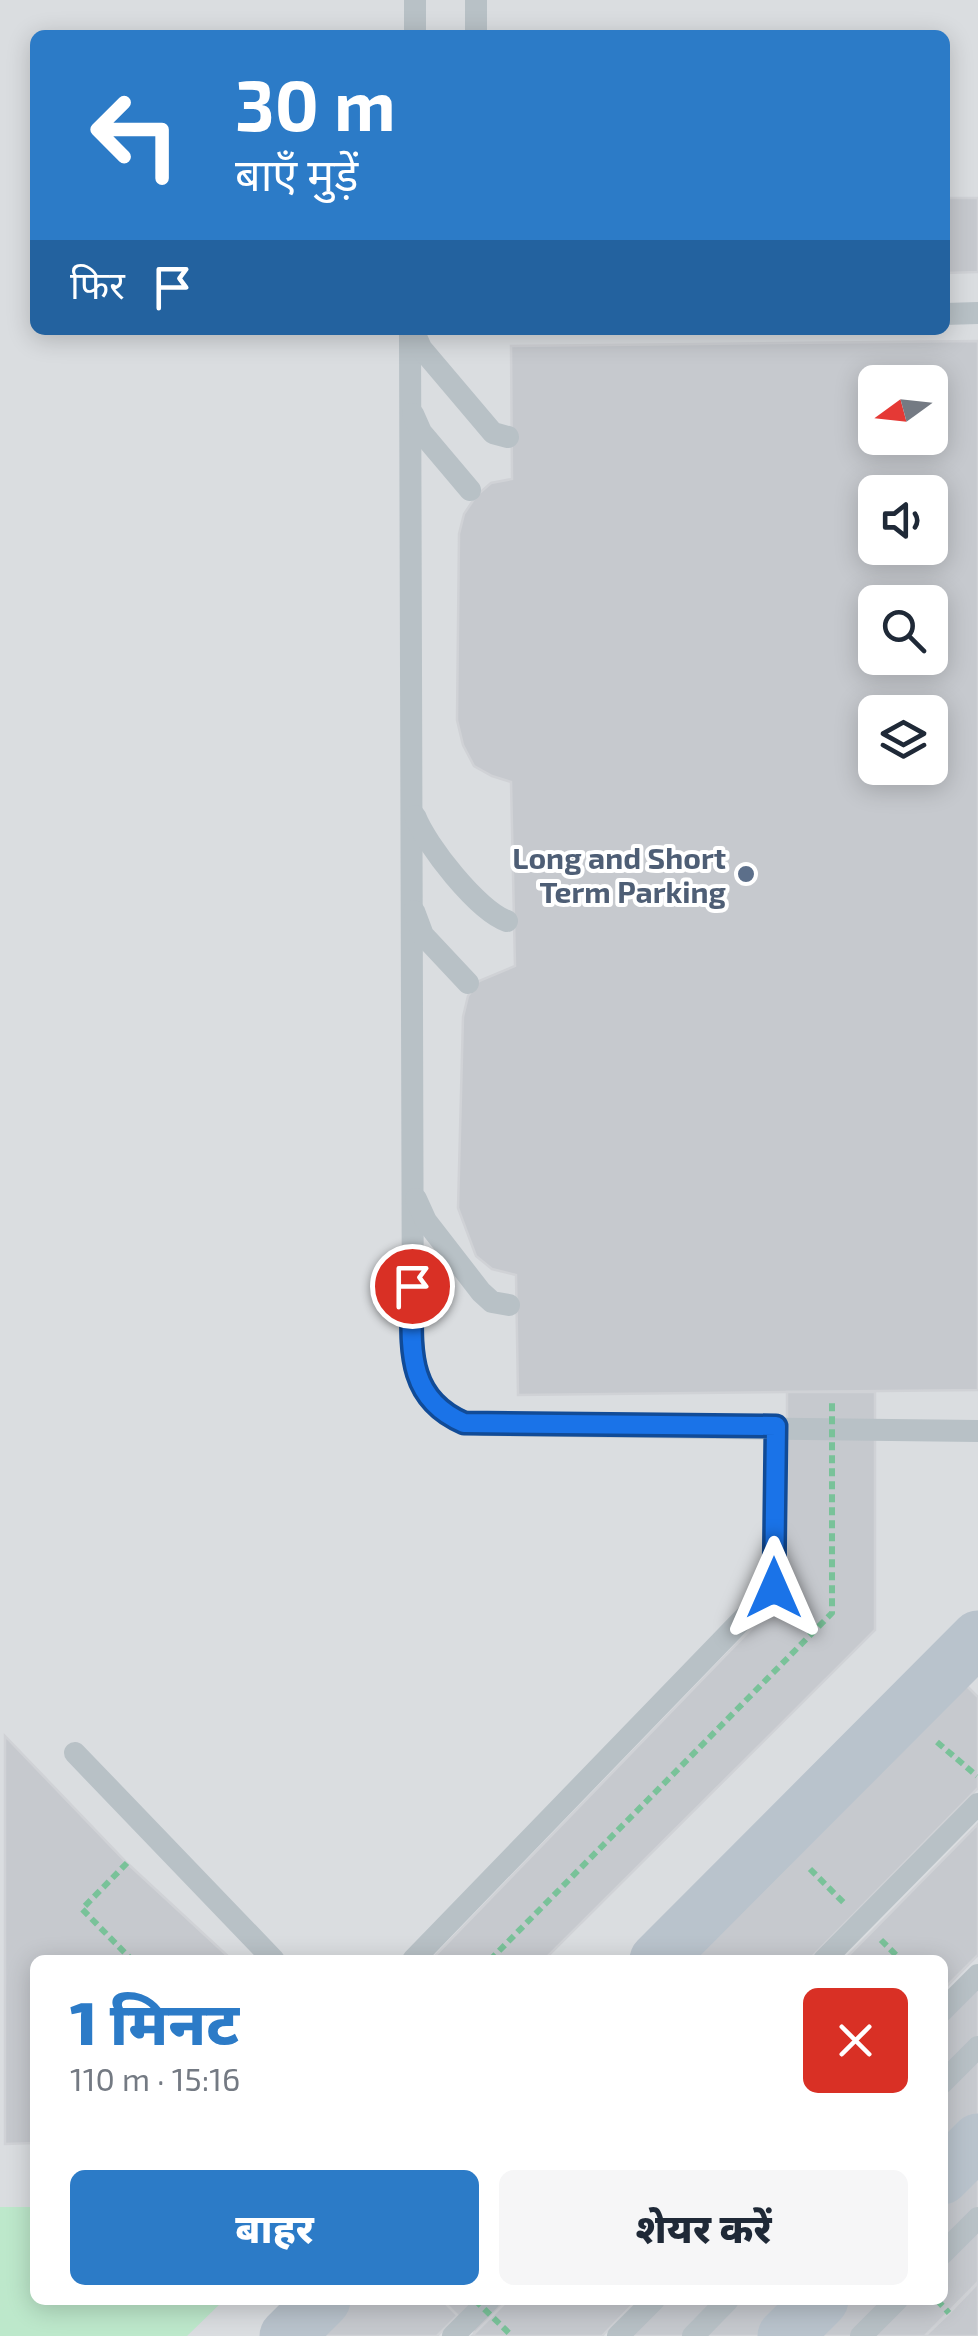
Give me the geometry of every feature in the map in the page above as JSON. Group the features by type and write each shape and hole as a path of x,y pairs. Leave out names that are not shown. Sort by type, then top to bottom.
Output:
{"main road":[{"path":"662,1955 978,1638"},
{"path":"948,2171 978,2142"},
{"path":"287,2336 318,2305"},
{"path":"785,2336 816,2305"}],"lane":[{"path":"415,0 415,30"},
{"path":"476,0 476,30"},
{"path":"950,314 978,314"},
{"path":"412,335 412,1356 418,1380 444,1414 464,1423 484,1425 978,1431"},
{"path":"414,335 492,433 508,437"},
{"path":"410,400 421,432 470,490"},
{"path":"412,800 425,838 486,910 506,921"},
{"path":"411,902 423,935 468,983"},
{"path":"412,1182 426,1221 481,1292 492,1302 509,1304"},
{"path":"418,1955 774,1588 776,1426"},
{"path":"75,1753 269,1955"},
{"path":"829,1955 978,1804"},
{"path":"948,2005 978,1975"},
{"path":"948,2077 978,2047"},
{"path":"948,2248 978,2218"},
{"path":"453,2336 483,2305"},
{"path":"618,2336 649,2305"},
{"path":"692,2336 723,2305"},
{"path":"861,2336 892,2305"}],"path":[{"path":"495,1955 832,1613 832,1402"},
{"path":"127,1863 82,1909 127,1955"},
{"path":"480,2305 512,2336"},
{"path":"942,2305 949,2312"}],"shaded area":[{"path":"0,0 978,0 978,2336 0,2336"}],"green space":[{"path":"0,2207 30,2207 30,2305 219,2305 187,2336 0,2336"}],"building":[{"path":"950,198 978,198 978,272 950,273"},
{"name":"Long and Short Term Parking","path":"978,341 978,1390 518,1395 516,1275 492,1269 476,1256 458,1208 463,1017 468,996 479,981 515,966 511,782 474,766 463,745 457,720 459,534 464,514 476,496 491,483 512,479 511,346"},
{"path":"787,1392 875,1392 875,1630 549,1955 436,1955 787,1592"},
{"path":"958,1677 978,1697 978,1788 814,1955 662,1955"},
{"path":"5,1736 127,1863 227,1955 30,1955 30,2143 5,2144"},
{"path":"978,1824 978,1955 948,1985 948,1955 849,1955"},
{"path":"978,1988 978,2282 925,2336 631,2336 661,2305 948,2305 948,2017"},
{"path":"978,2283 978,2336 925,2336 949,2313"},
{"path":"328,2305 468,2305 437,2336 298,2336"},
{"path":"447,2305 512,2305 543,2336 478,2336"},
{"path":"503,2305 632,2305 602,2336 472,2336"}],"place":[{"name":"Long and Short Term Parking","path":"746,874"}],"route":[{"path":"412,1286 412,1356 418,1380 444,1414 464,1423 776,1426 774,1588"}]}
